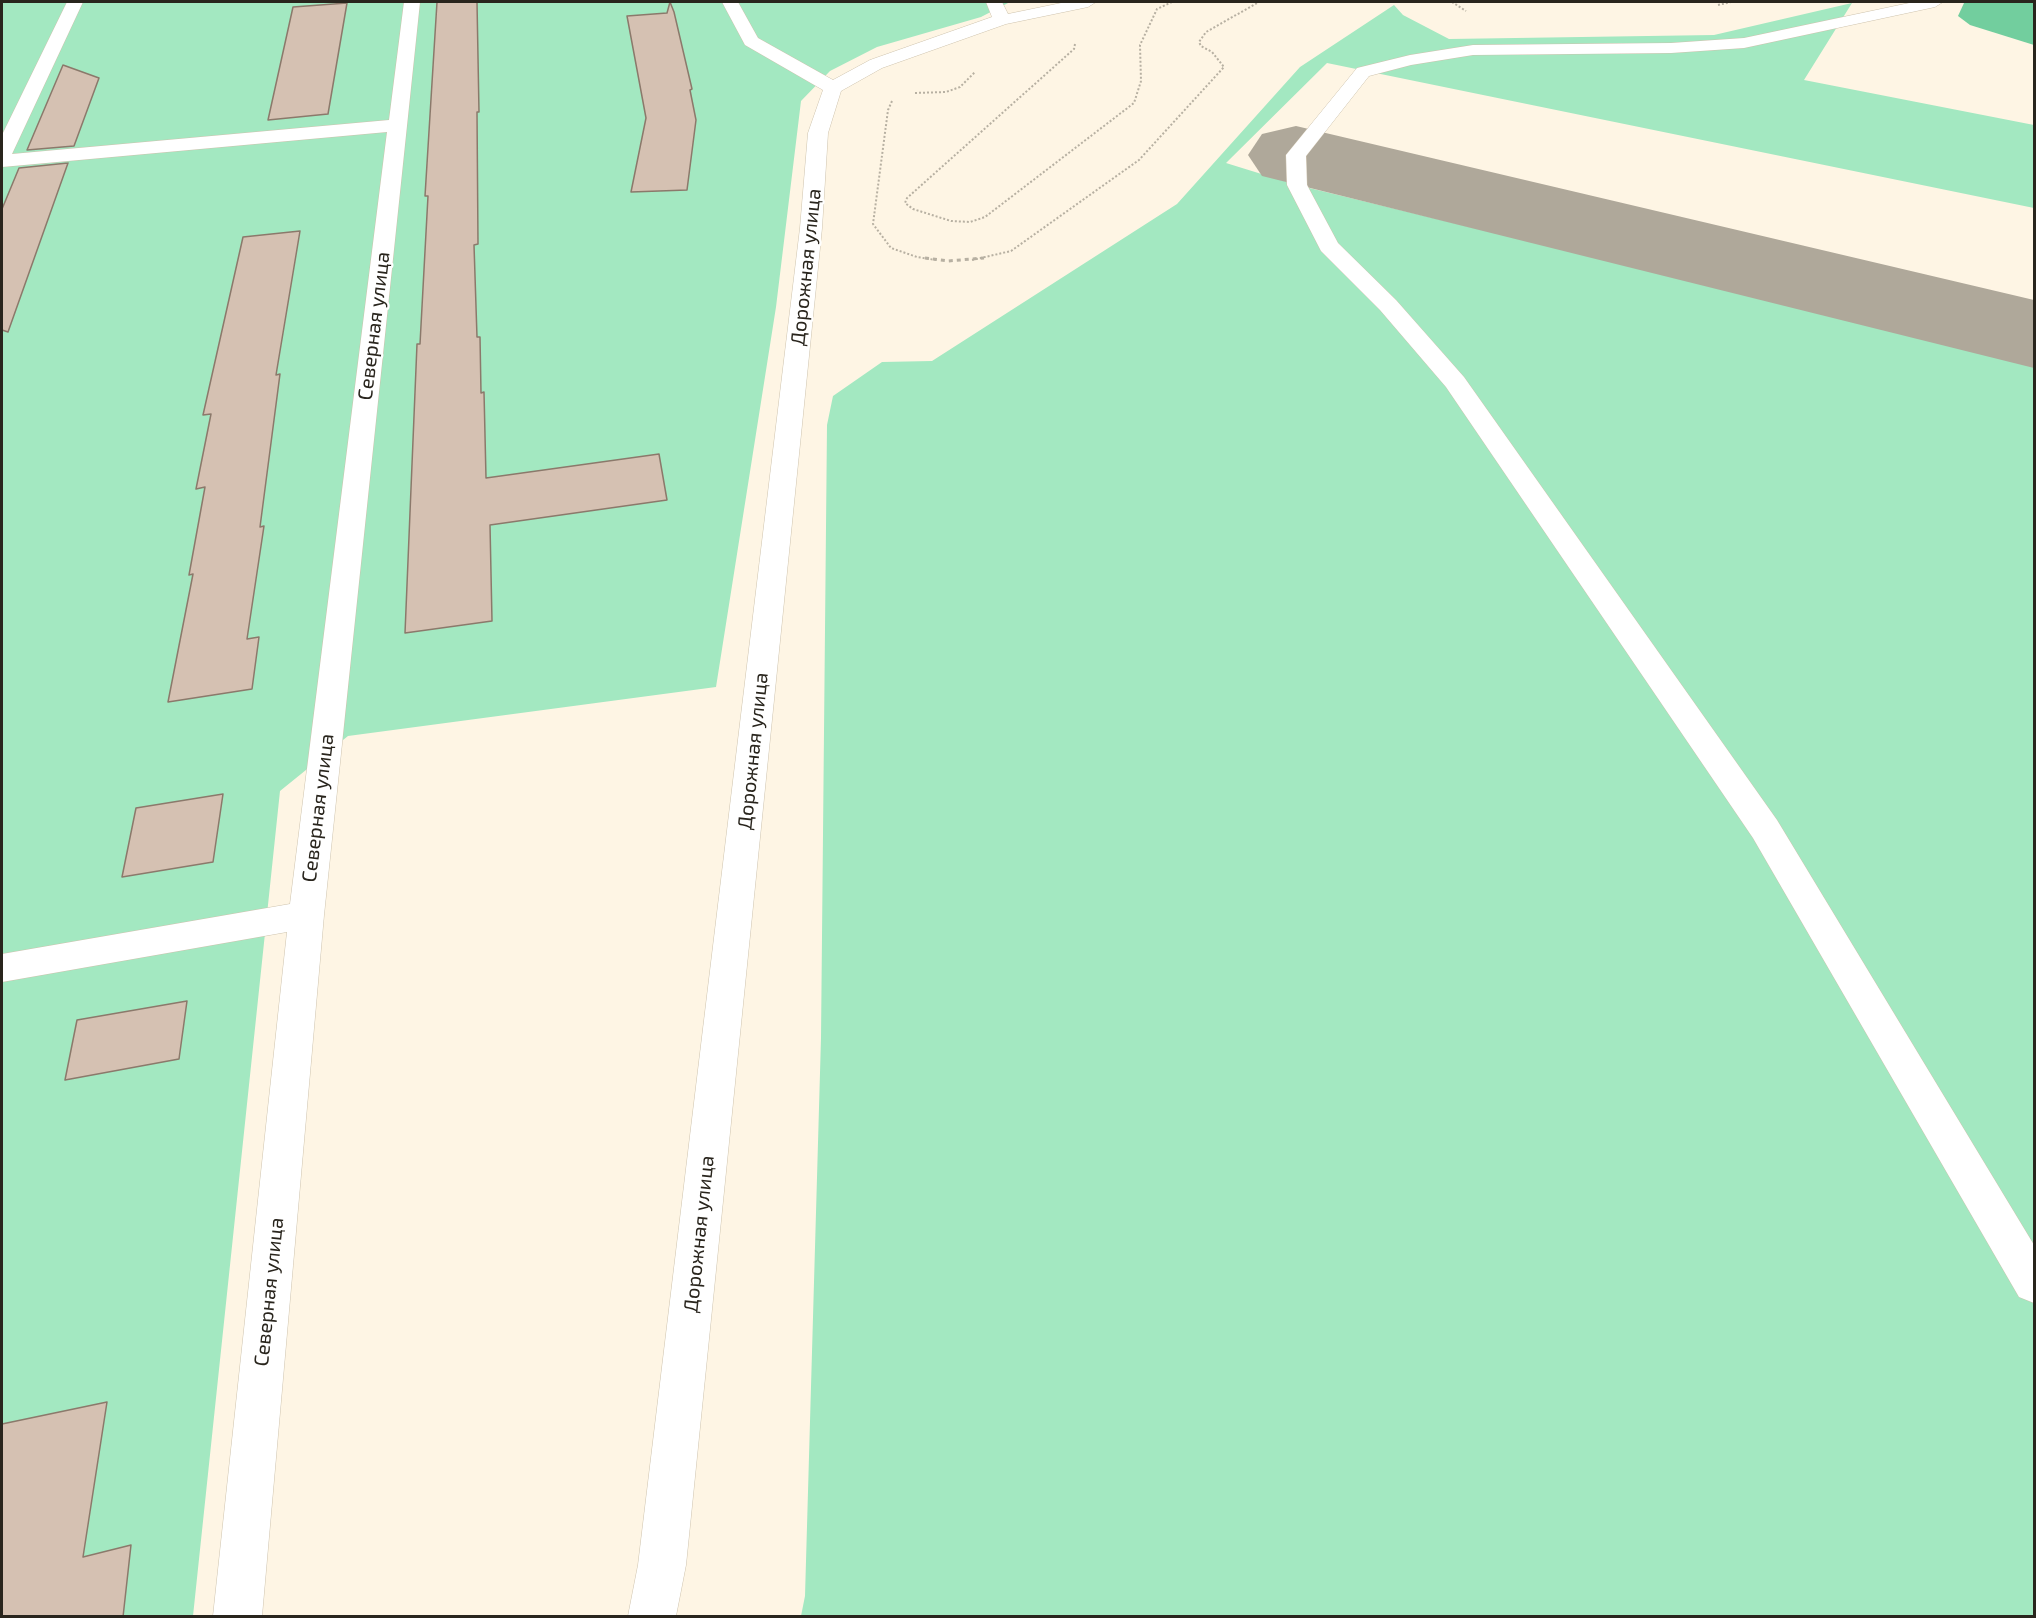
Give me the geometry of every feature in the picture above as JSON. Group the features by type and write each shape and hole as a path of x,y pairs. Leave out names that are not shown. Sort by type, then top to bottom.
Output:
{"street":[{"path":"2,154 75,2"},
{"name":"Северная улица","path":"238,1617 306,915 412,2"},
{"path":"730,2 751,41 833,88 876,64 946,38 998,11 1088,2"},
{"path":"1935,2 1744,43 1671,48 1473,50 1410,60 1363,72 1296,155 1297,185 1329,246 1388,305 1455,382 1765,829 2034,1283"},
{"name":"Дорожная улица","path":"652,1617 662,1565 775,559 812,228 818,133 833,88"},
{"path":"2,161 397,125"},
{"path":"2,968 306,915"}],"path":[{"path":"1075,42 1074,49 907,198 905,203 922,212 951,221 970,222 985,218 1134,103 1141,81 1140,45 1157,9 1172,2"},
{"path":"894,97 888,111 873,224 891,248 917,257 948,261 980,259 1011,251 1139,160 1224,67 1212,52 1201,46 1199,42 1206,32 1259,2"},
{"path":"911,93 946,92 960,87 981,64"}],"green space":[{"path":"2,2 1010,2 981,17 877,47 830,71 801,101 776,307 716,687 348,736 280,791 193,1616 2,1616"},
{"path":"2034,2 2034,45 1970,25 1958,16 1964,3"},
{"path":"1852,3 1804,80 2034,125 2034,208 1327,63 1226,163 1297,185 2034,364 2034,1616 801,1616 805,1596 821,1038 827,425 833,396 882,362 932,361 1177,204 1300,67 1394,5 1403,15 1449,39 1714,35"}],"building":[{"path":"437,2 477,2 478,244 474,245 477,337 480,337 481,393 484,392 486,478 659,454 667,500 490,525 492,621 405,633 417,344 420,344 428,196 425,196"},
{"path":"670,2 692,89 690,90 696,120 687,190 631,192 646,118 627,16 667,13"},
{"path":"347,3 328,114 268,120 293,7"},
{"path":"63,65 99,78 74,146 27,150"},
{"path":"68,163 8,332 2,330 2,209 19,168"},
{"path":"300,231 276,375 280,374 260,527 264,526 247,639 259,637 252,689 168,702 193,574 189,575 205,487 196,489 211,414 203,415 243,237"},
{"path":"223,794 213,862 122,877 136,808"},
{"path":"187,1001 179,1059 65,1080 77,1020"},
{"path":"107,1402 83,1557 131,1545 123,1617 2,1617 2,1424"}],"taxiway":[{"path":"1296,155 2034,334"}]}
